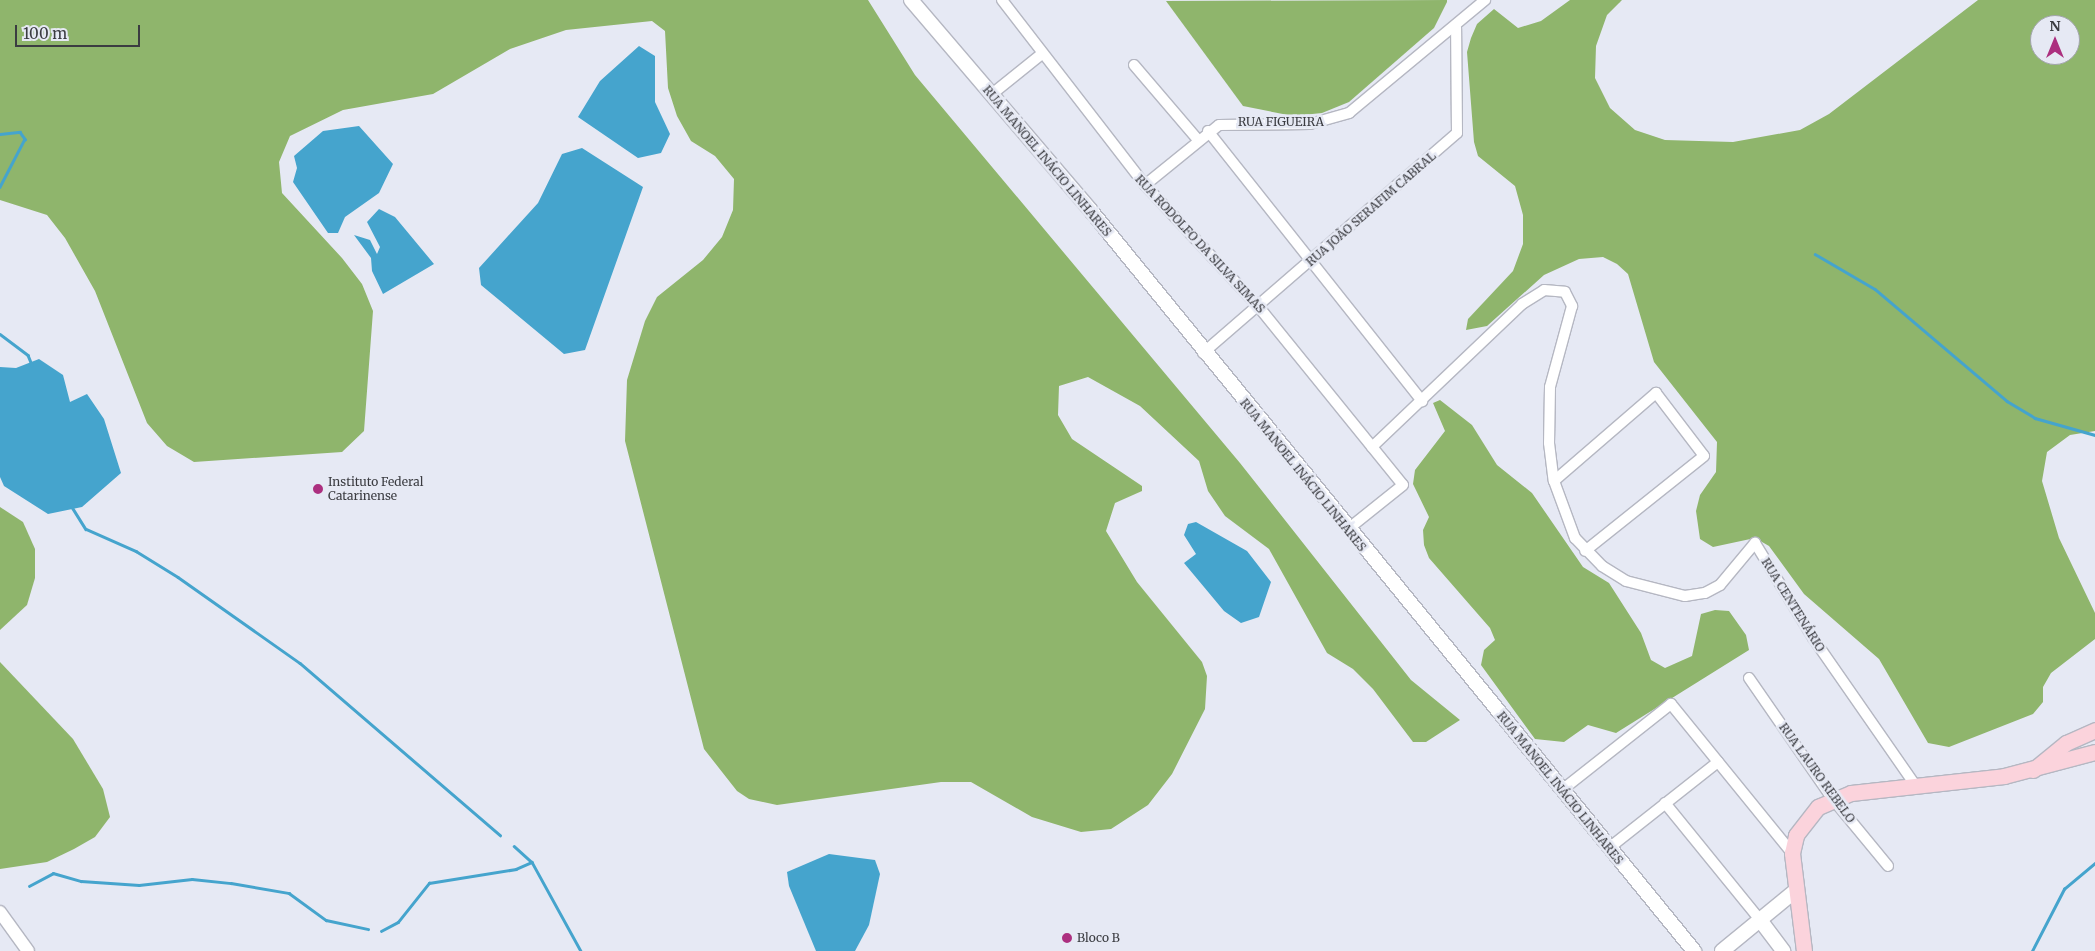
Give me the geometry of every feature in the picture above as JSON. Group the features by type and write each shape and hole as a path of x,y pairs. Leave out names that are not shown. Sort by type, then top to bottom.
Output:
{"main road":[{"name":"RUA MANOEL INÁCIO LINHARES","path":"911,0 992,94 1694,951"},
{"path":"2033,770 2078,737 2095,730"},
{"path":"2078,737 2078,749 2090,754"},
{"path":"1804,951 1795,891 1792,852 1806,818 1832,798 2033,770 2090,754"},
{"path":"1722,951 1795,891"},
{"path":"1760,920 1783,951"}],"street":[{"name":"RUA RODOLFO DA SILVA SIMAS","path":"1002,0 1145,185 1258,306 1402,485 1348,529"},
{"name":"RUA FIGUEIRA","path":"1145,185 1208,131 1233,122 1336,120 1362,106 1456,28 1471,5 1485,0"},
{"name":"RUA JOÃO SERAFIM CABRAL","path":"1204,352 1457,133 1456,28"},
{"path":"992,94 1043,53"},
{"path":"1134,65 1198,140"},
{"path":"1208,131 1308,262 1422,401 1372,447"},
{"name":"RUA CENTENÁRIO","path":"1422,401 1531,297 1552,289 1568,294 1572,306 1550,387 1554,481 1568,525 1585,551 1635,586 1685,596 1705,593 1720,585 1755,544 1813,638 1915,785"},
{"path":"1554,481 1656,393 1704,456 1585,551"},
{"name":"RUA LAURO REBELO","path":"1749,678 1832,798 1888,866"},
{"path":"1562,790 1672,704 1792,852"},
{"path":"1609,848 1718,762"},
{"path":"1665,803 1760,920"},
{"path":"0,912 28,951"}],"green space":[{"path":"0,0 868,0 915,75 1240,463 1411,680 1460,720 1426,742 1413,742 1373,689 1353,669 1327,653 1269,549 1225,516 1208,491 1199,461 1140,406 1088,377 1059,386 1058,415 1072,439 1142,486 1142,491 1115,503 1106,531 1137,582 1202,662 1207,676 1205,709 1172,774 1148,805 1111,829 1081,832 1032,817 971,782 941,782 777,805 749,799 737,791 704,749 625,441 627,380 645,321 657,297 703,260 722,237 733,210 734,179 715,156 691,141 677,116 668,88 665,31 652,21 566,30 510,49 433,94 343,110 290,136 279,162 282,193 342,258 362,284 373,311 364,431 342,452 194,462 167,446 147,423 95,291 65,238 47,215 0,200"},
{"path":"1447,0 1447,2 1434,28 1349,102 1322,113 1293,116 1243,106 1166,1"},
{"path":"1570,0 1622,0 1607,15 1596,46 1595,78 1610,108 1635,130 1665,140 1733,142 1800,130 1829,114 1978,0 2095,0 2095,431 2070,435 2047,452 2042,481 2059,538 2095,613 2095,639 2051,673 2043,687 2043,702 2033,714 1949,747 1928,743 1879,659 1804,594 1769,546 1755,538 1713,547 1700,539 1696,511 1700,495 1716,472 1717,442 1654,362 1628,274 1617,264 1603,257 1579,259 1544,275 1487,326 1466,330 1468,319 1513,271 1523,244 1523,215 1515,186 1478,156 1474,142 1467,52 1477,24 1494,9 1518,28 1541,21"},
{"path":"1440,400 1472,425 1497,465 1532,493 1583,567 1609,583 1641,633 1651,660 1665,668 1692,656 1701,614 1715,610 1729,611 1746,635 1749,650 1616,733 1588,725 1564,742 1535,739 1481,665 1484,650 1495,640 1490,628 1429,558 1424,545 1423,530 1429,517 1413,484 1415,470 1445,431 1433,403"},
{"path":"0,507 23,522 35,549 35,578 27,605 0,630"},
{"path":"0,662 73,739 103,789 110,817 95,837 47,862 0,869"}],"water":[{"path":"639,46 655,56 655,102 670,134 661,153 638,158 578,117 600,81"},
{"path":"359,126 393,164 379,193 345,217 338,233 328,233 293,182 297,168 294,156 323,131"},
{"path":"582,148 643,187 585,350 564,354 481,285 479,268 538,203 562,154"},
{"path":"379,209 395,217 434,264 383,294 372,271 371,258 354,235 370,240 377,254 380,247 367,222"},
{"path":"39,359 63,375 70,402 87,394 104,419 121,473 82,507 48,514 4,486 0,477 0,367 16,368"},
{"path":"1196,522 1247,551 1271,582 1259,617 1241,623 1224,611 1184,563 1196,554 1184,535 1188,524"},
{"path":"829,854 875,860 880,874 869,925 855,951 816,951 789,886 787,872"}],"waterway":[{"path":"0,134 20,132 25,139 0,187"},
{"path":"1815,254 1875,289 2007,401 2035,418 2095,435"},
{"path":"0,334 28,355 32,365"},
{"path":"72,507 86,529 136,551 178,577 300,663 500,835"},
{"path":"514,846 532,862 581,951"},
{"path":"381,931 398,922 429,883 516,869 532,862"},
{"path":"2032,951 2064,889 2095,863"},
{"path":"29,886 53,873 81,881 139,885 192,879 231,883 289,893 326,920 368,929"}],"place":[{"name":"Instituto Federal Catarinense","path":"318,489"},
{"name":"Bloco B","path":"1067,938"}]}
